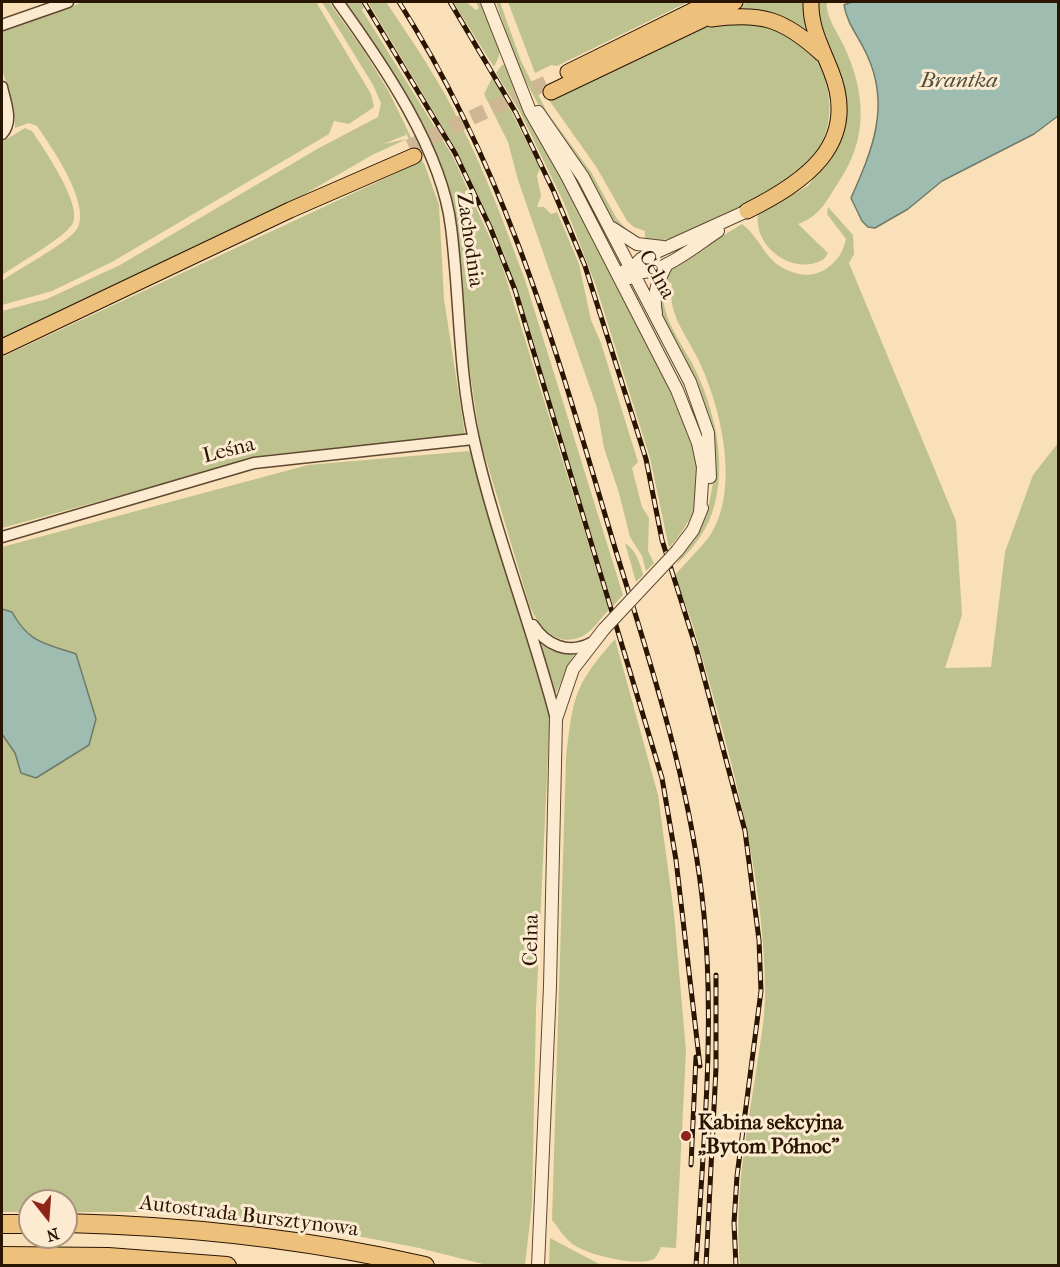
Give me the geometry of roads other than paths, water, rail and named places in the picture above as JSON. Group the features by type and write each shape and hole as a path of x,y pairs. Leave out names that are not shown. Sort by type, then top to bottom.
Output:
{"highway":[{"path":"2,1224 18,1224"},
{"name":"Autostrada Bursztynowa","path":"78,1224 142,1226 281,1239 425,1266"},
{"path":"2,1256 108,1257 227,1266"}],"main road":[{"path":"549,87 703,8 735,2"},
{"path":"743,214 798,184 820,162 830,144 837,115 837,95 815,29 811,2"},
{"path":"703,8 771,20 797,32 823,55"},
{"path":"2,346 412,151"}],"street":[{"path":"2,25 68,2"},
{"name":"Zachodnia","path":"338,2 374,52 401,98 431,161 445,198 451,226 465,380 473,439 525,608"},
{"name":"Celna","path":"487,2 514,73 549,148 567,177 677,390 698,443 704,487 700,513"},
{"name":"Celna","path":"514,73 583,177 631,273 690,381 708,433 710,482 700,513 677,551 591,643 573,669 556,719 550,986 537,1266"},
{"path":"2,87 8,116 7,128 2,134"},
{"path":"634,306 630,290 631,273 641,259 663,247 743,214"},
{"path":"608,256 622,270 631,273 647,272 667,264 743,214"},
{"path":"609,225 623,237 637,244 663,247"},
{"path":"657,317 654,296 657,282 667,264"},
{"name":"Leśna","path":"2,537 254,463 473,439"},
{"path":"525,608 540,636 551,643 580,649 591,643"},
{"path":"525,608 556,719"}],"water":[{"name":"Brantka","path":"851,2 1058,2 1058,116 1034,134 942,181 908,209 875,228 868,227 862,221 851,198 872,146 878,110 878,92 867,55 846,12 844,5"},
{"path":"2,609 12,612 31,636 46,644 76,654 96,719 89,745 36,778 21,773 15,753 2,734"}],"tunnel":[{"path":"409,147 546,83"}],"railway":[{"path":"364,2 455,153 490,227 515,290 662,778 676,860 700,1066"},
{"path":"399,2 437,67 471,133 526,267 572,405 656,684 680,775 698,868 707,959 707,1090 696,1266"},
{"path":"450,2 516,113 554,192 585,266 646,459 662,540 697,651 745,831 759,940 761,991 737,1176 734,1223 736,1266"},
{"path":"706,1266 716,1068 716,975"},
{"path":"691,1165 696,1057"}],"place":[{"name":"Kabina sekcyjna „Bytom Północ”","path":"686,1136"}]}
